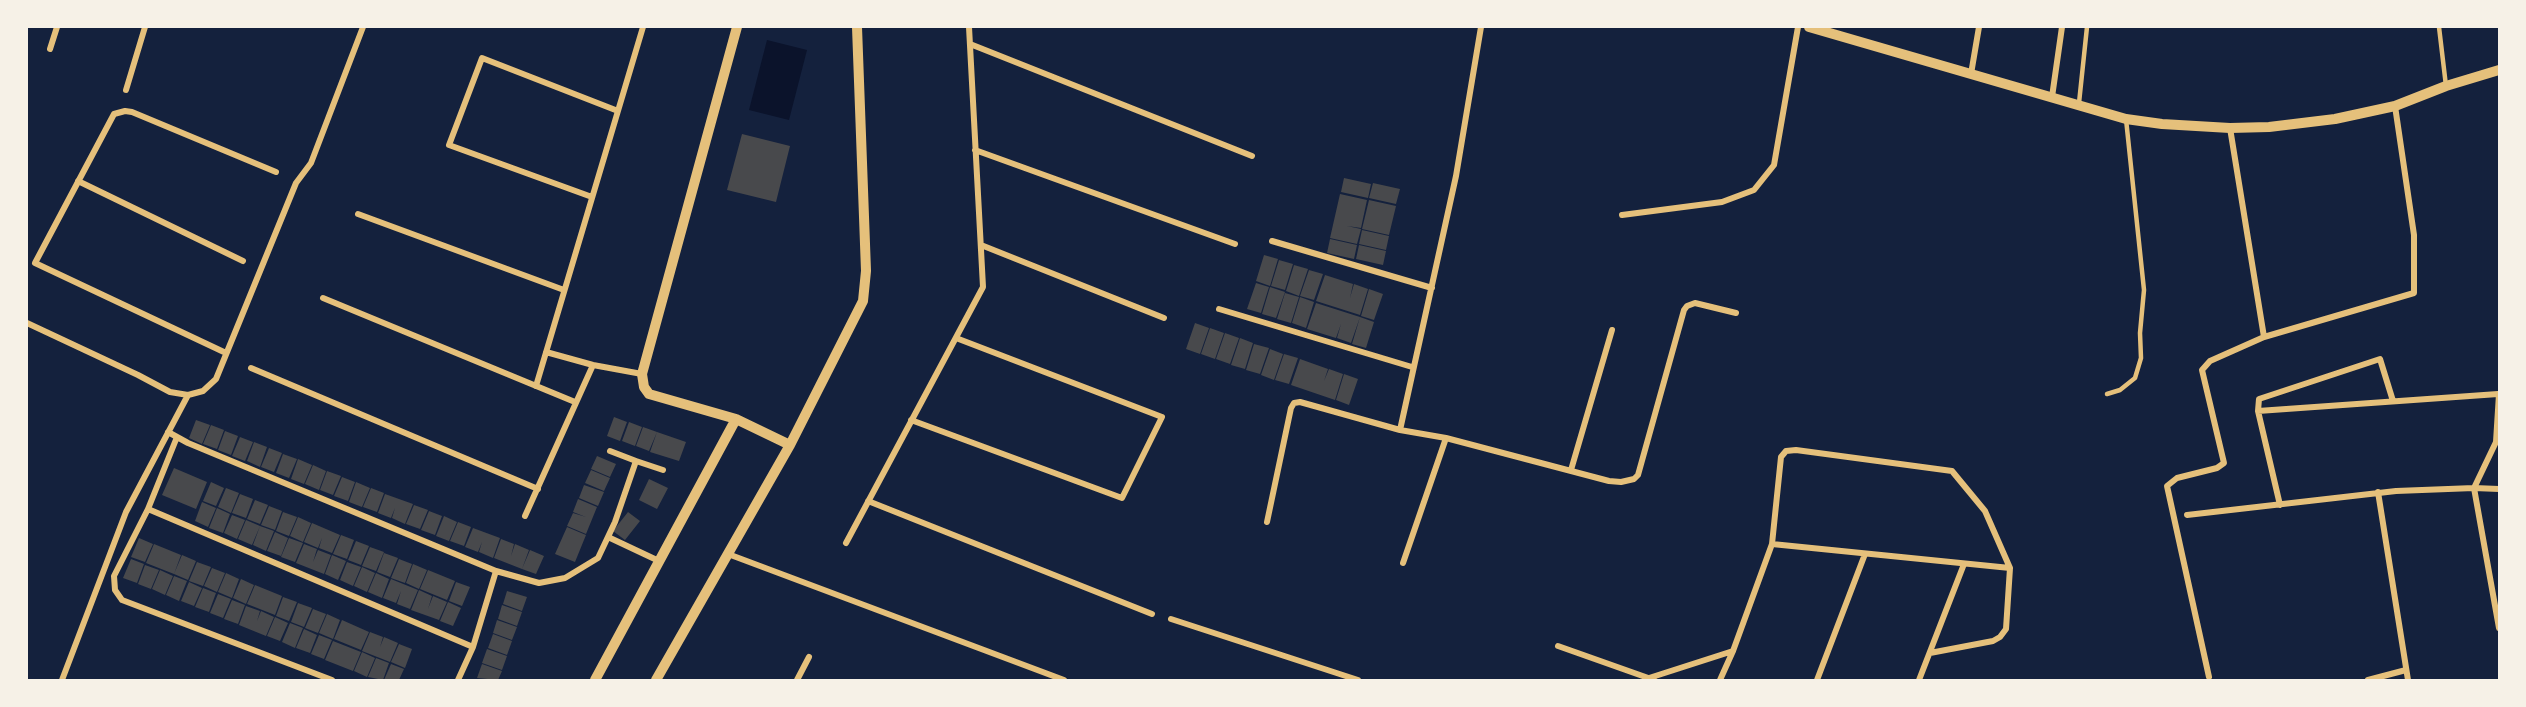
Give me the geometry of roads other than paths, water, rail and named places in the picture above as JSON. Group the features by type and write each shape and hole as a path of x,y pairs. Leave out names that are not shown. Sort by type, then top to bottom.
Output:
{"street":[{"path":"50,50 57,27"},
{"path":"126,90 145,27"},
{"path":"27,323 170,392 188,395 203,391 216,379 296,183 311,163 363,27"},
{"path":"536,386 643,27"},
{"path":"737,27 642,374 644,387 649,394 741,421 790,444"},
{"path":"656,680 790,444 863,301 866,271 857,27"},
{"path":"846,543 983,287 969,27"},
{"path":"1400,430 1412,367 1456,176 1481,27"},
{"path":"1622,215 1722,202 1754,190 1774,165 1798,27"},
{"path":"1809,27 2126,119 2162,124 2230,128 2335,118 2395,106 2446,86 2499,70"},
{"path":"1971,74 1979,27"},
{"path":"2052,97 2062,27"},
{"path":"970,44 1252,156"},
{"path":"592,197 449,145 482,58 618,111"},
{"path":"2210,677 2167,486 2177,478 2217,468 2224,463 2202,370 2210,361 2264,337 2414,293 2414,235 2395,106"},
{"path":"226,353 35,263 114,114 125,111 276,172"},
{"path":"2230,128 2264,337"},
{"path":"975,150 1235,244"},
{"path":"78,182 243,261"},
{"path":"358,214 564,290"},
{"path":"1272,241 1432,288"},
{"path":"981,245 1164,318"},
{"path":"323,297 575,402"},
{"path":"1267,522 1294,403 1300,402 1400,430 1446,438 1621,482 1638,476 1684,310 1695,303 1736,313"},
{"path":"1220,309 1412,367"},
{"path":"1571,470 1612,330"},
{"path":"911,420 1122,498 1162,417 956,338"},
{"path":"546,352 593,365 642,374"},
{"path":"2280,505 2258,411 2259,399 2380,359 2393,401"},
{"path":"525,516 593,365"},
{"path":"251,368 538,489"},
{"path":"2258,411 2499,394 2496,442 2474,488 2499,628"},
{"path":"62,680 126,512 188,395"},
{"path":"595,680 659,561 741,421"},
{"path":"168,432 496,571 538,583 565,578 598,558 636,462"},
{"path":"177,437 148,509 114,576 115,590 122,600 332,680"},
{"path":"1403,563 1446,438"},
{"path":"1720,680 1772,544 1781,457 1786,451 1796,450 1952,471 1985,511 2010,568 2006,629 2000,637 1993,641 1930,653"},
{"path":"610,451 663,470"},
{"path":"2187,515 2378,492 2499,489"},
{"path":"2378,492 2408,680"},
{"path":"868,501 1152,614"},
{"path":"148,509 473,647"},
{"path":"608,537 659,561"},
{"path":"1772,544 2010,568"},
{"path":"728,554 1064,680"},
{"path":"1817,680 1865,554"},
{"path":"1919,680 1964,564"},
{"path":"459,680 473,647 496,571"},
{"path":"1171,619 1358,680"},
{"path":"1558,646 1651,679 1733,651"},
{"path":"797,680 809,657"},
{"path":"2368,680 2406,670"}],"lane":[{"path":"2079,104 2087,27"},
{"path":"2439,27 2446,86"},
{"path":"2107,394 2120,390 2135,378 2141,358 2139,333 2144,290 2126,119"}],"water":[{"path":"767,40 807,50 789,120 749,110"}]}
